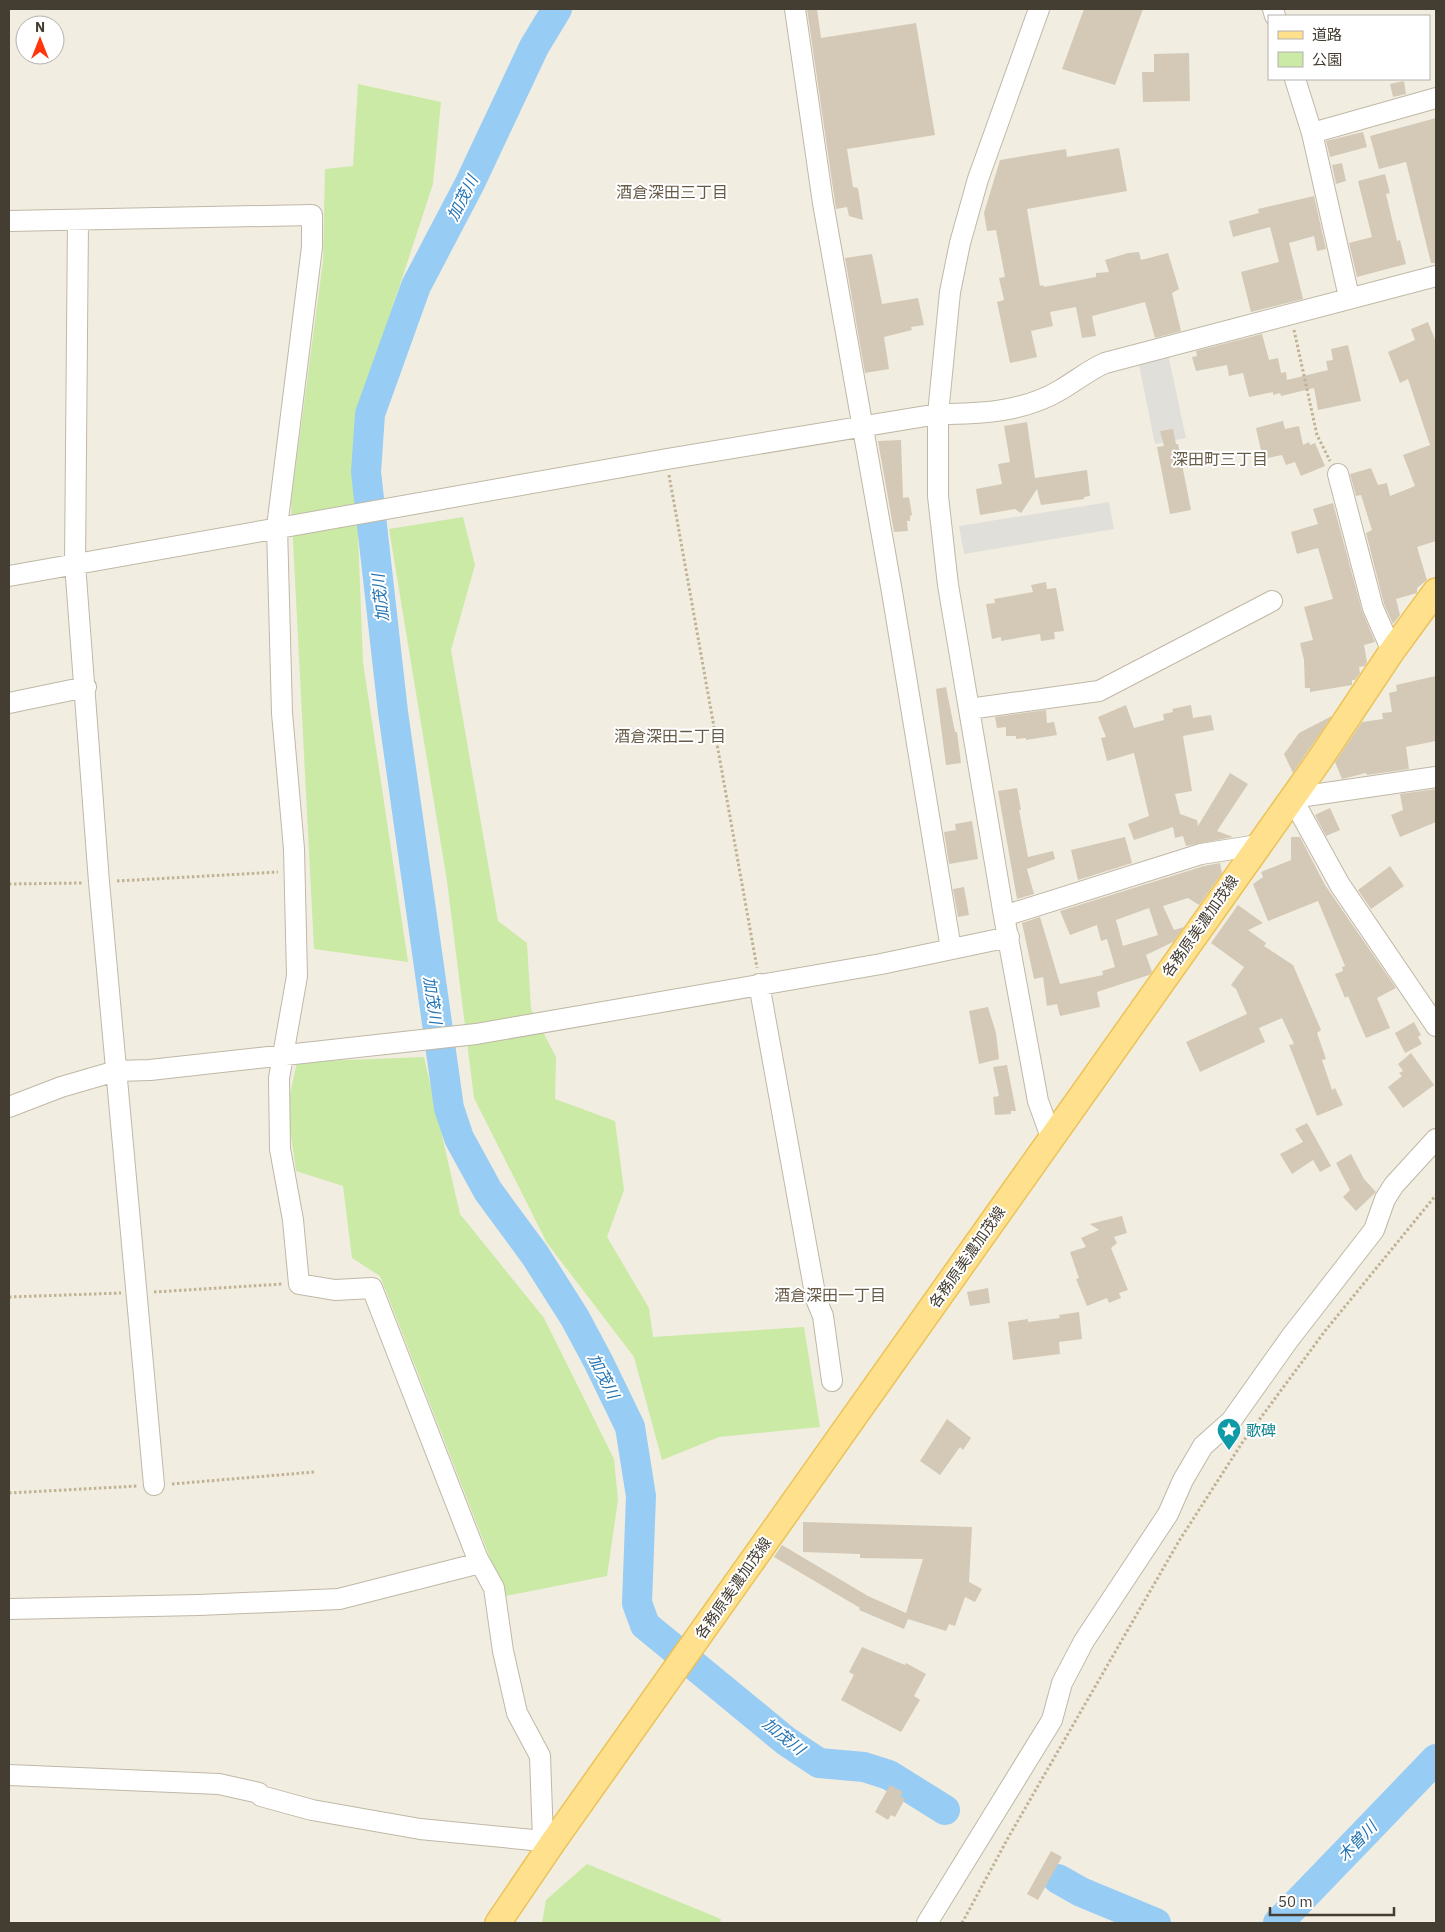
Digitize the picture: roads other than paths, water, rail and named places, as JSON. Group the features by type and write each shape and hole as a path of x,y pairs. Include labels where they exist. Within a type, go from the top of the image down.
{"main road":[{"name":"各務原美濃加茂線","path":"498,1923 548,1841 670,1678 1292,798 1392,651 1436,591"}],"street":[{"path":"795,9 823,203 892,592 951,949"},
{"path":"1039,9 978,179 960,243 950,292 938,414 938,496 948,585 1004,916 1038,1101 1051,1137"},
{"path":"1295,80 1312,134 1349,297"},
{"path":"1312,134 1436,98"},
{"path":"9,221 312,215 312,247 277,527 282,713 294,871 297,976 280,1078 280,1149 293,1220 299,1284 335,1290 372,1288 480,1563 494,1588 503,1651 517,1713 540,1756 548,1841 420,1829 321,1812 219,1784 9,1775"},
{"path":"78,220 74,564 86,687 116,1071 138,1286 154,1485"},
{"path":"9,576 667,459 938,414 973,414 1014,408 1062,389 1085,372 1105,363 1349,297 1436,276"},
{"path":"1338,474 1373,608 1392,651"},
{"path":"969,709 1099,691 1272,601"},
{"path":"9,703 86,687"},
{"path":"1436,777 1292,798 1340,885 1436,1026"},
{"path":"1004,916 1201,854 1258,845"},
{"path":"9,1107 61,1087 116,1071 150,1070 476,1034 881,964 1009,937"},
{"path":"759,984 816,1299 823,1316 832,1381"},
{"path":"927,1923 1052,1720 1062,1683 1084,1640 1168,1514 1183,1480 1203,1446 1231,1421 1290,1338 1374,1230 1385,1199 1394,1185 1436,1139"},
{"path":"9,1609 199,1605 339,1599 480,1563"}],"waterway":[{"name":"加茂川","path":"557,9 534,47 470,183 416,286 370,414 366,472 393,712 449,1108 459,1138 488,1191 535,1255 575,1318 630,1427 641,1496 637,1603 645,1625 786,1741 819,1763 864,1767 889,1775 945,1810"},
{"name":"木曽川","path":"1278,1923 1436,1759"},
{"name":"加茂川","path":"1058,1879 1081,1892 1156,1923"}],"place":[{"name":"歌碑","path":"1229,1451"}],"district":[{"name":"酒倉深田三丁目","path":"672,192"},
{"name":"深田町三丁目","path":"1220,459"},
{"name":"酒倉深田二丁目","path":"670,736"},
{"name":"酒倉深田一丁目","path":"830,1295"}]}
